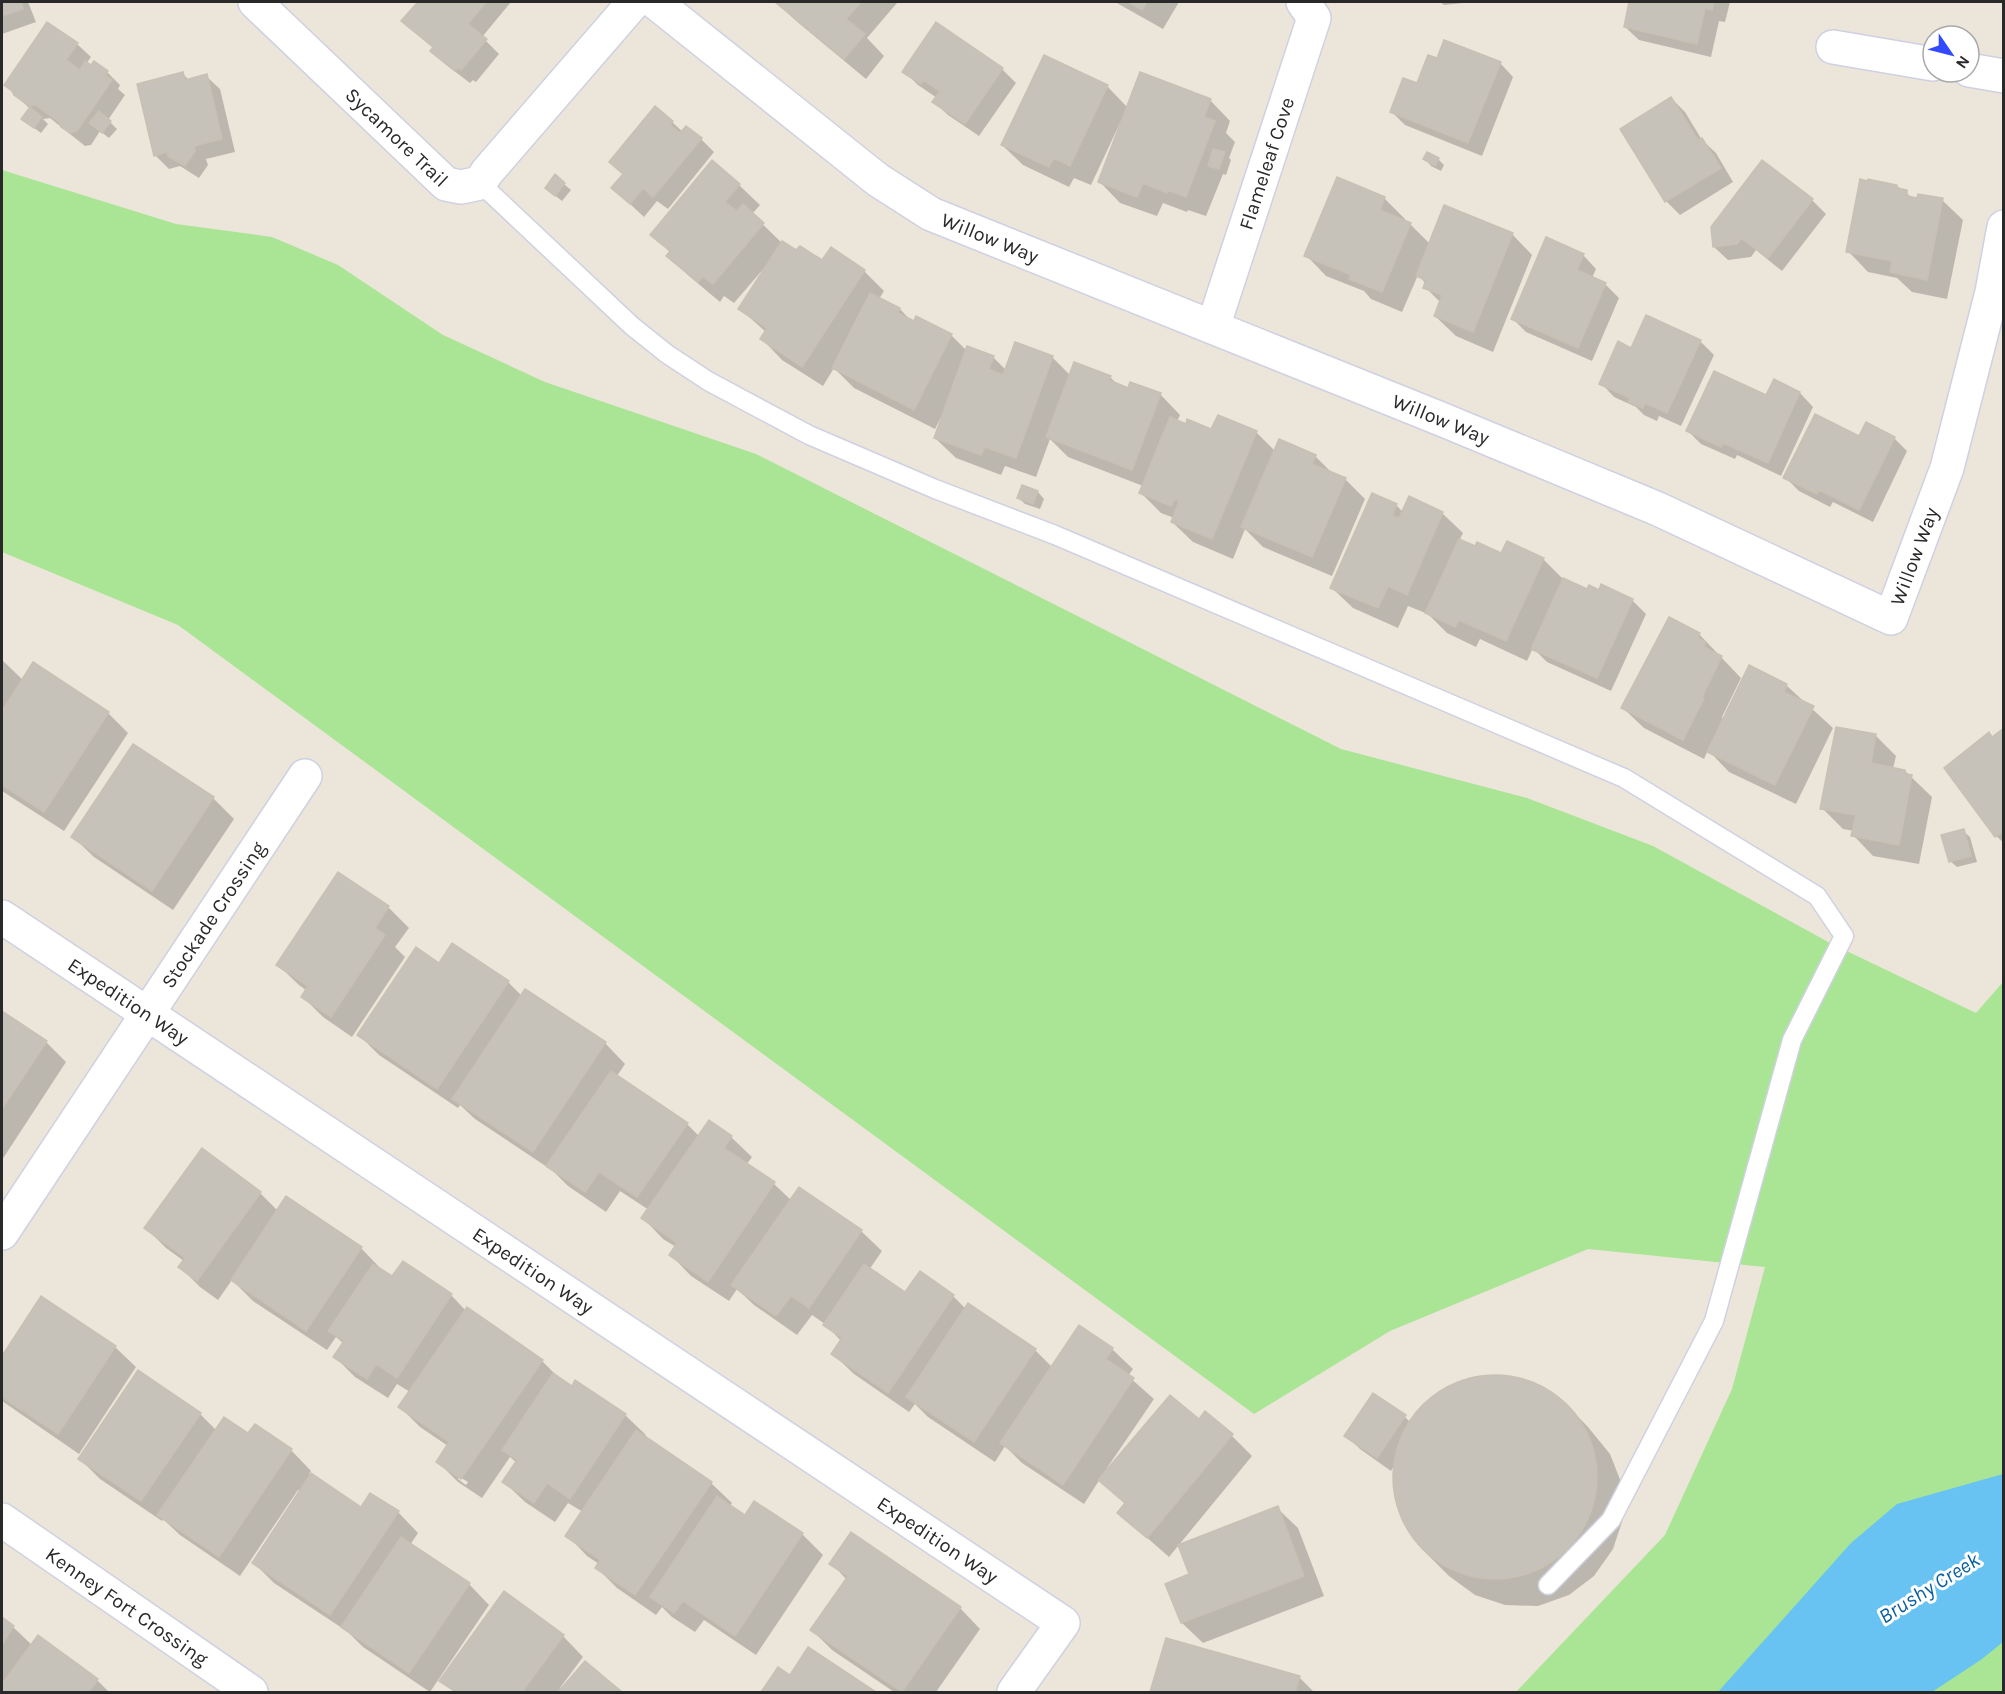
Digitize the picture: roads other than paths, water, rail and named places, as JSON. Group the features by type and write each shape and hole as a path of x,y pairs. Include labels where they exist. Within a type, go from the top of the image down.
{"street":[{"name":"Sycamore Trail","path":"255,2 446,184 461,187 480,183 634,2"},
{"name":"Willow Way","path":"655,2 878,180 931,214 1441,419 1658,509 1891,618 1947,468 1992,292 2004,227"},
{"name":"Flameleaf Cove","path":"1213,327 1314,18 1303,2"},
{"path":"1833,47 1921,62"},
{"path":"1981,72 2004,76"},
{"name":"Stockade Crossing","path":"2,1233 305,776"},
{"name":"Expedition Way","path":"2,917 1063,1623 1014,1692"},
{"name":"Kenney Fort Crossing","path":"2,1520 251,1692"}],"lane":[{"path":"480,183 632,326 667,354 708,381 799,430 935,489 1055,535 1624,778 1817,896 1844,936 1792,1040 1714,1321 1611,1520 1548,1585"}],"water":[{"name":"Brushy Creek","path":"2003,1474 2003,1642 1982,1659 1932,1692 1718,1692 1851,1543 1897,1504"}]}
